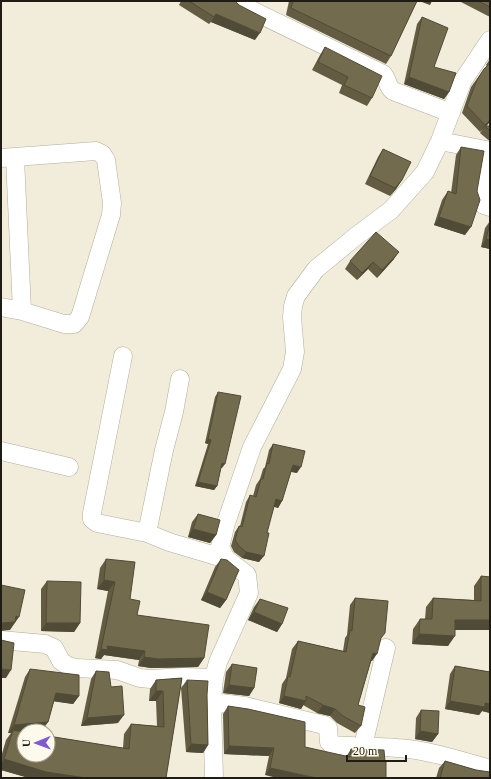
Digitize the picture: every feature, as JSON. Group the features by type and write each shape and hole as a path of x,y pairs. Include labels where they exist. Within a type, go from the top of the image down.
{"street":[{"path":"237,1 248,8 383,74 390,89 393,91 452,113"},
{"path":"226,560 220,547 226,524 252,447 292,369 295,352 292,306 296,296 316,269 391,210 425,172 452,113 462,82 490,40"},
{"path":"440,141 484,149 488,152 489,159 482,201 484,205 490,207"},
{"path":"1,307 22,311 64,324 74,324 80,317 111,215 112,203 106,160 102,154 96,151 8,158 22,311"},
{"path":"122,356 92,519 97,523 147,533 169,542 226,560 248,575 249,593 218,662 214,678 212,702 214,778"},
{"path":"147,533 180,379"},
{"path":"1,451 68,467"},
{"path":"1,640 45,644 54,648 61,661 68,666 77,668 117,670 140,678 151,679 214,678"},
{"path":"363,746 386,648"},
{"path":"212,702 246,706 324,725 328,728 330,744 396,747 416,750 438,754 490,769"}],"building":[{"path":"189,1 235,1 239,5 266,19 260,33 216,14 214,17"},
{"path":"293,1 417,1 391,56 291,8"},
{"path":"478,1 490,1 490,7"},
{"path":"422,17 448,28 434,67 456,73 449,92 409,77"},
{"path":"325,47 382,76 372,98 344,85 348,77 318,62"},
{"path":"490,63 490,120 485,125 467,106 477,80"},
{"path":"485,126 490,126 490,131"},
{"path":"461,147 484,151 477,191 480,200 471,227 439,217 448,191 456,194"},
{"path":"383,149 411,162 402,180 395,188 370,176"},
{"path":"490,223 490,240 486,239"},
{"path":"376,232 399,252 382,270 373,262 362,273 350,261"},
{"path":"218,392 241,396 225,464 222,463 217,486 198,482 211,440 208,439"},
{"path":"273,444 305,451 301,467 293,465 282,501 276,499 267,533 269,533 264,556 246,552 235,540 239,526 242,527 250,495 256,497 267,463 269,464"},
{"path":"198,514 220,520 216,535 193,529"},
{"path":"106,559 135,562 130,599 140,601 137,615 209,625 204,658 158,659 144,657 145,651 107,646 108,650 101,649 115,582 104,580"},
{"path":"221,559 227,560 239,570 226,600 207,592"},
{"path":"481,576 490,577 490,620 455,620 455,636 419,634 420,619 432,619 433,598 481,601"},
{"path":"47,581 81,582 80,623 46,623"},
{"path":"1,585 25,590 19,617 16,616 15,622 1,623"},
{"path":"355,598 388,601 385,633 381,638 377,654 373,653 358,705 365,707 361,726 343,716 335,709 323,705 306,696 306,701 284,696 298,641 346,652 350,630 352,631"},
{"path":"260,599 288,608 282,624 254,612"},
{"path":"1,640 14,643 11,670 1,669"},
{"path":"232,664 257,668 254,688 229,685"},
{"path":"455,666 490,672 490,704 485,703 485,707 450,701"},
{"path":"30,669 79,675 79,696 56,693 48,722 16,723 16,725 14,725"},
{"path":"96,671 109,672 111,687 122,686 124,715 87,718"},
{"path":"182,678 166,778 86,778 46,772 17,763 56,763 56,737 129,749 131,724 164,727 163,691 156,691 156,680"},
{"path":"187,680 208,681 208,745 191,744"},
{"path":"228,706 305,722 305,747 350,757 351,749 384,750 386,778 317,778 270,768 274,748 229,746"},
{"path":"421,710 439,711 438,734 420,731"},
{"path":"13,730 16,731 16,763 4,759"},
{"path":"445,761 476,770 490,772 490,778 440,778"}]}
